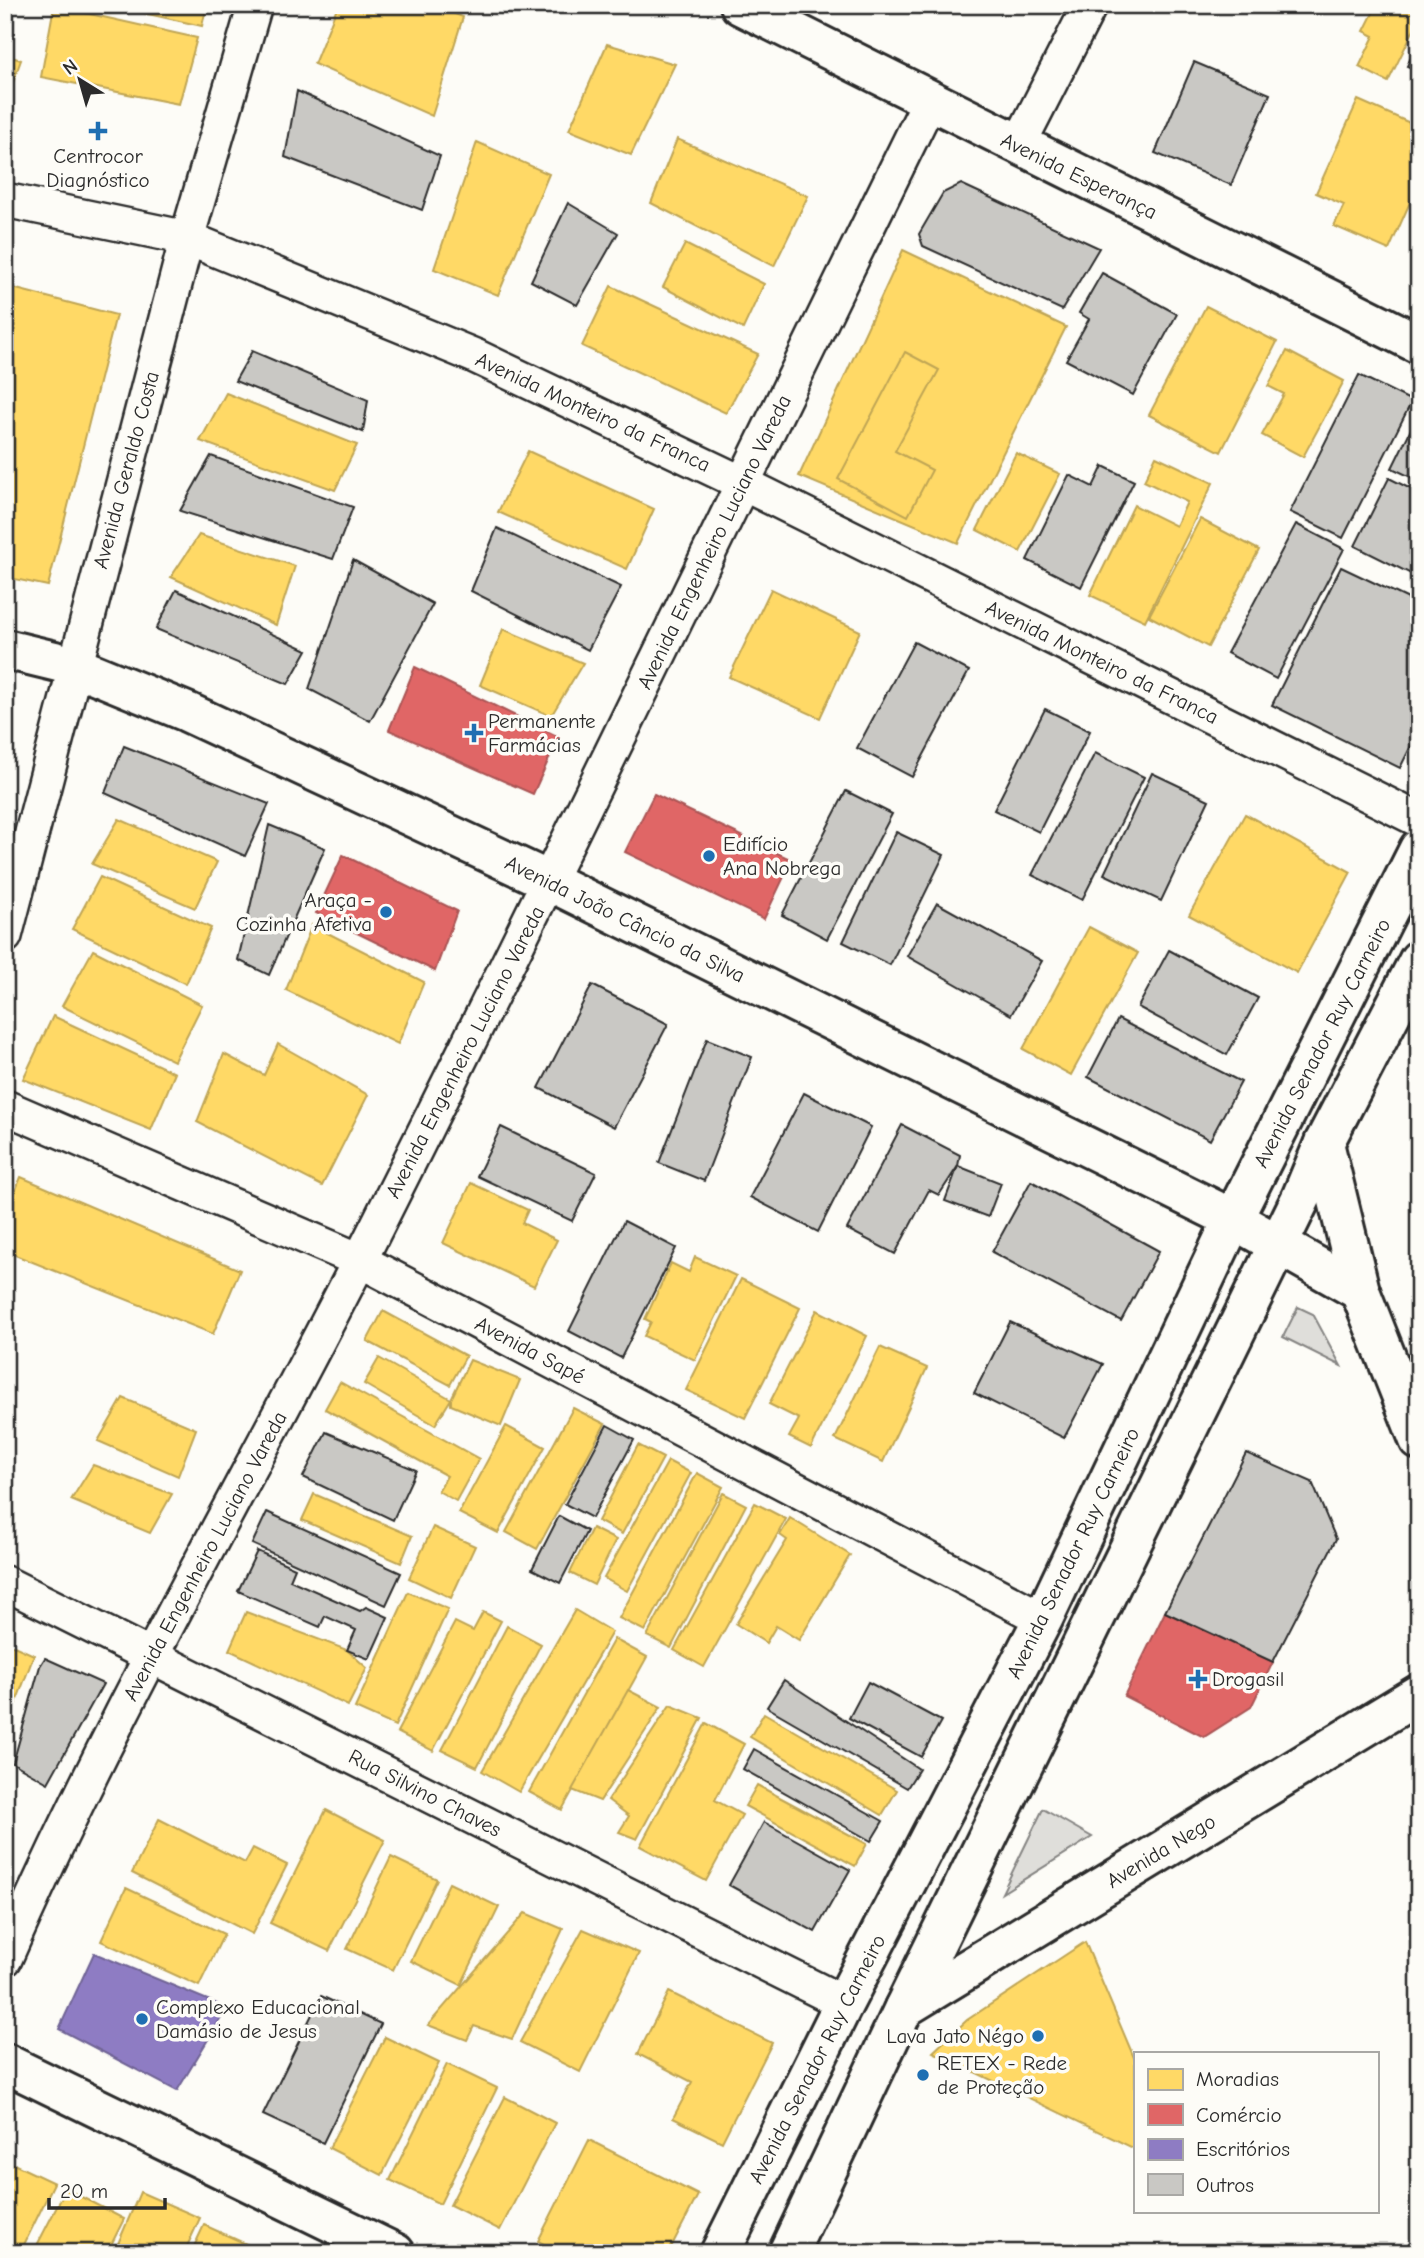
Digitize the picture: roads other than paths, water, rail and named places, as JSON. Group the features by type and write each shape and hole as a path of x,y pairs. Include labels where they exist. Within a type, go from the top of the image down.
{"main road":[{"name":"Avenida Esperança","path":"740,5 786,15 930,100 1018,146 1419,344"},
{"name":"Avenida João Câncio da Silva","path":"5,649 75,666 187,712 551,881 1233,1219 1360,1291"},
{"name":"Avenida Senador Ruy Carneiro","path":"720,2253 844,2003 1043,1619 1233,1219 1419,849"},
{"path":"788,2253 904,2008 1277,1242 1301,1198 1324,1143 1419,960"},
{"path":"1324,1143 1360,1291 1419,1440"},
{"name":"Avenida Nego","path":"904,2008 1419,1693"},
{"path":"5,2063 395,2253"}],"street":[{"name":"Avenida Geraldo Costa","path":"5,936 187,238 256,5"},
{"path":"1018,146 1090,5"},
{"name":"Avenida Engenheiro Luciano Vareda","path":"5,1959 46,1866 152,1655 359,1260 551,881 930,100"},
{"name":"Avenida Monteiro da Franca","path":"5,200 187,238 475,356 742,483 1419,820"},
{"name":"Avenida Sapé","path":"5,1107 359,1260 1043,1619"},
{"name":"Rua Silvino Chaves","path":"5,1583 844,2003"}],"place":[{"name":"Centrocor Diagnóstico","path":"98,131"},
{"name":"Permanente Farmácias","path":"474,733"},
{"name":"Edifício Ana Nobrega","path":"709,856"},
{"name":"Araça - Cozinha Afetiva","path":"386,912"},
{"name":"Drogasil","path":"1198,1679"},
{"name":"Complexo Educacional Damásio de Jesus","path":"142,2019"},
{"name":"Lava Jato Négo","path":"1038,2036"},
{"name":"RETEX - Rede de Proteção","path":"923,2075"}]}
